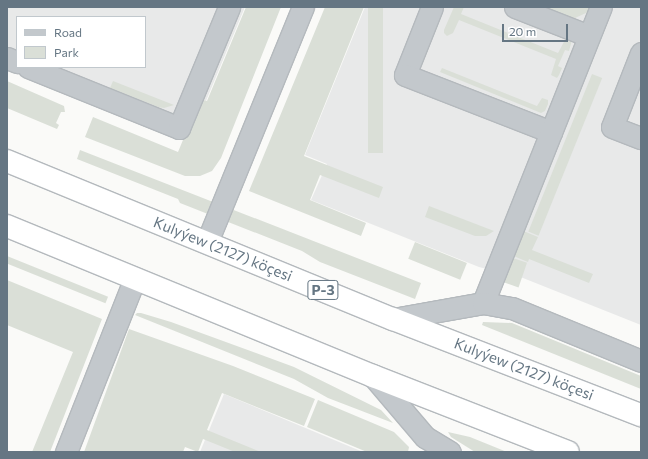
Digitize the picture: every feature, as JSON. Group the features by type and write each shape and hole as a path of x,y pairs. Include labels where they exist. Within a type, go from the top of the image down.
{"highway":[{"name":"Kulyýew (2127) köçesi","path":"7,161 393,319 641,415"},
{"path":"7,226 373,376 568,452"}],"street":[{"path":"30,68 180,128 229,7"},
{"path":"207,242 303,7"},
{"path":"432,7 404,75 551,132"},
{"path":"515,7 589,36"},
{"path":"483,303 601,7"},
{"path":"641,53 612,127 641,138"},
{"path":"66,452 135,278"},
{"path":"393,319 483,303 512,308 641,361"},
{"path":"373,376 422,444 450,452"}],"shaded area":[{"path":"7,7 245,7 206,101 199,98 188,122 53,68 146,68 146,16 16,16 16,53 7,49"},
{"path":"365,7 641,7 641,325 523,278 479,267 311,200 327,164 305,155"},
{"path":"224,394 363,452 200,452"}],"green space":[{"path":"246,7 281,7 221,158 212,171 200,176 185,176 85,137 93,117 178,152 200,99 207,101"},
{"path":"325,7 364,7 304,156 383,187 379,198 320,175 310,200 366,223 361,236 249,191"},
{"path":"368,7 383,7 383,153 368,153"},
{"path":"454,7 464,7 461,14 558,53 566,38 572,40 569,51 565,50 558,66 562,68 557,78 551,75 556,59 459,20 453,33 447,36 444,33 444,30"},
{"path":"543,7 591,7 586,13 575,18 568,17"},
{"path":"442,68 537,106 542,98 548,100 548,104 545,111 541,113 440,72"},
{"path":"592,74 602,78 539,236 528,232"},
{"path":"7,81 64,106 65,112 61,112 56,123 59,125 57,129 7,108"},
{"path":"113,81 174,105 164,108 158,107 110,88"},
{"path":"80,150 421,283 415,299 320,262 302,251 180,203 178,199 77,159"},
{"path":"429,206 494,231 486,236 475,236 425,217"},
{"path":"521,230 538,237 532,250 593,274 589,283 529,259 528,262 511,255"},
{"path":"415,242 467,263 460,280 408,259"},
{"path":"7,256 108,297 105,303 7,264"},
{"path":"510,257 527,263 519,287 502,282"},
{"path":"7,280 102,319 50,452 32,452 73,352 7,325"},
{"path":"137,313 171,322 294,367 381,410 393,423 328,398 294,379 135,315"},
{"path":"483,322 512,323 641,376 641,389 482,325"},
{"path":"129,329 233,366 315,399 304,426 222,393 207,430 261,452 235,452 203,439 198,452 185,447 183,452 84,452"},
{"path":"318,400 394,432 409,447 408,452 367,452 307,427"},
{"path":"448,432 470,437 507,452 475,452 451,437"}]}
